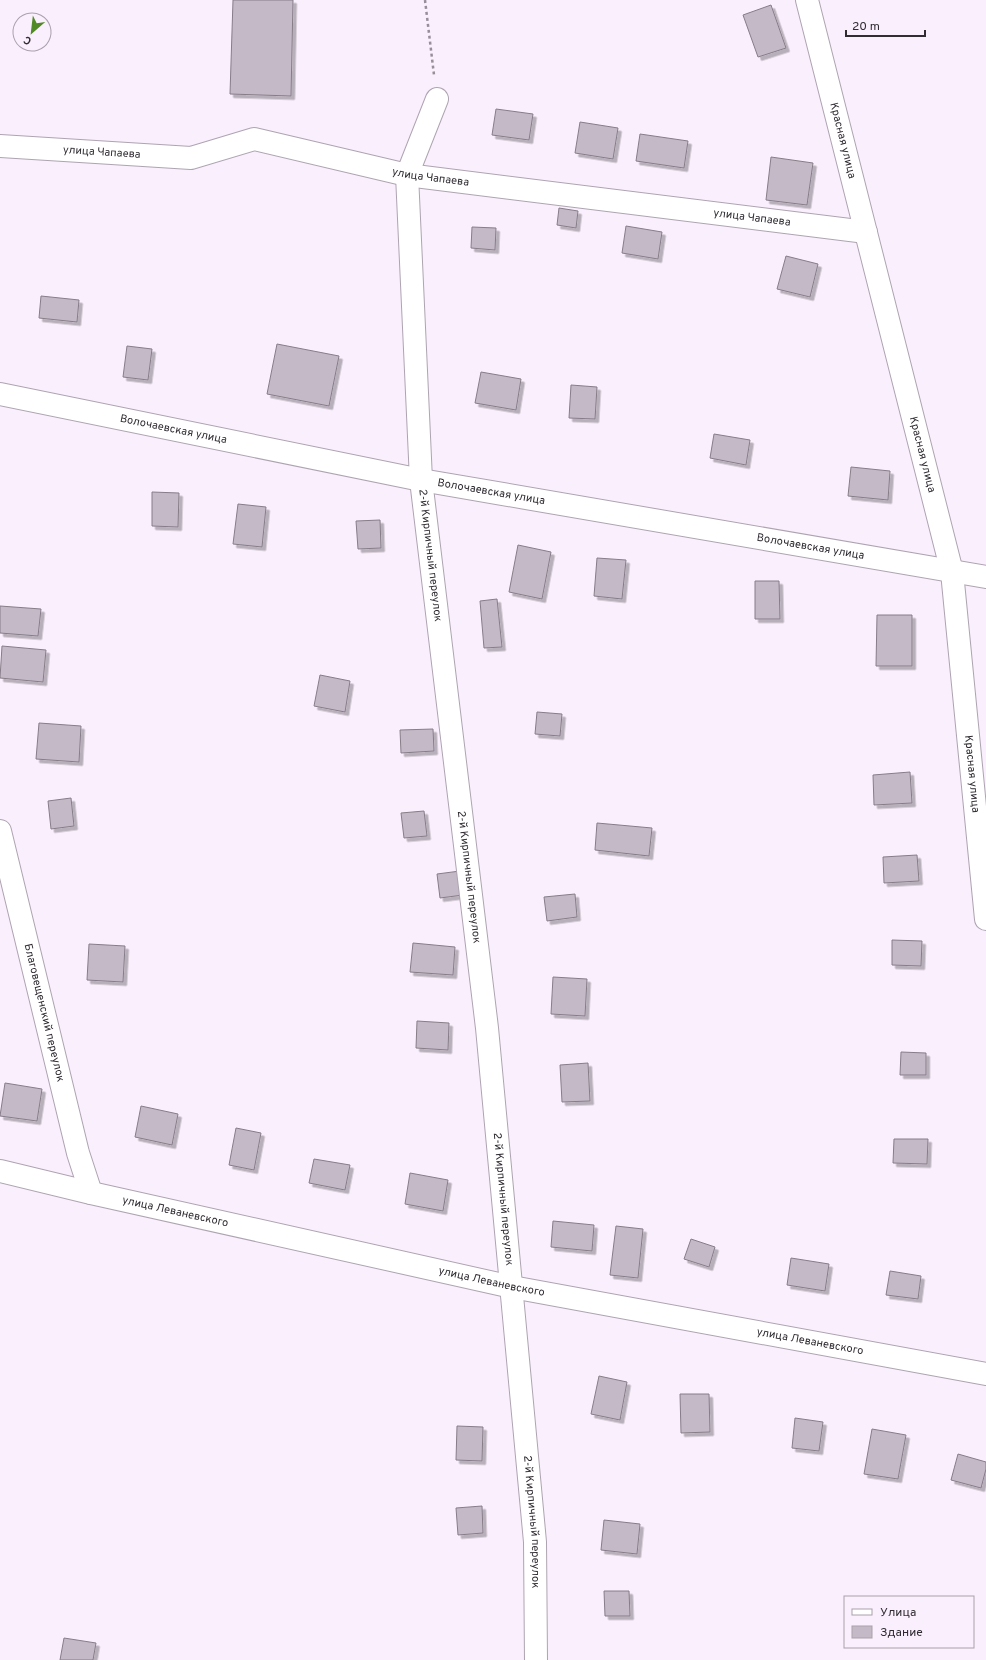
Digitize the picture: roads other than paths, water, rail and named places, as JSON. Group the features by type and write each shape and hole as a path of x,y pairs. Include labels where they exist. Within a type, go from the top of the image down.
{"street":[{"name":"Красная улица","path":"807,0 952,572 986,919"},
{"name":"2-й Кирпичный переулок","path":"437,99 407,175 421,480 487,1028 535,1542 536,1660"},
{"name":"улица Чапаева","path":"0,146 191,158 254,139 407,175 866,232"},
{"name":"Волочаевская улица","path":"0,394 421,480 986,577"},
{"name":"Благовещенский переулок","path":"0,831 78,1153 91,1193"},
{"name":"улица Леваневского","path":"0,1172 512,1287 986,1374"}]}
